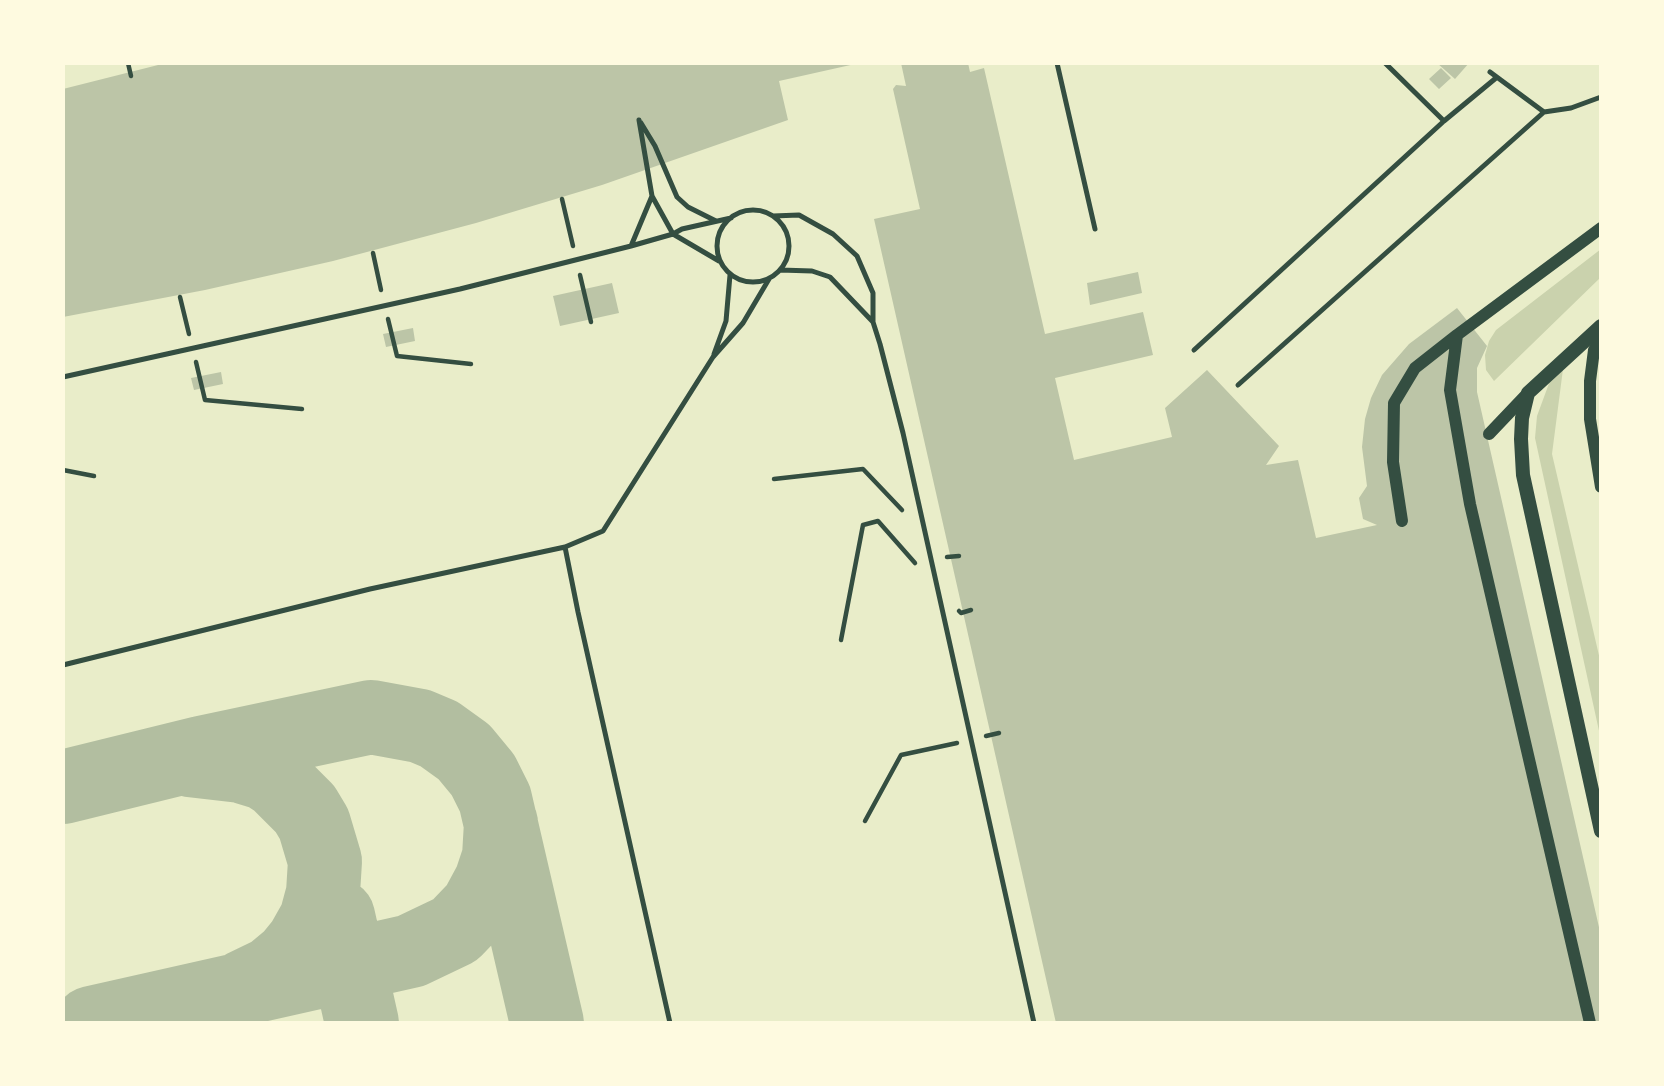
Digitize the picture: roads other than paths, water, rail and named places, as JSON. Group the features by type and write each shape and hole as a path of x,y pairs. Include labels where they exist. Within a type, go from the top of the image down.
{"main road":[{"path":"1601,326 1528,393 1522,418 1523,475 1601,831"}],"street":[{"path":"1402,522 1393,462 1394,403 1415,368 1601,228"},
{"path":"1457,334 1450,390 1458,440 1590,1023"},
{"path":"1601,339 1594,351 1590,382 1593,442 1601,486"},
{"path":"1489,434 1528,393"}],"lane":[{"path":"1058,63 1095,229"},
{"path":"1385,63 1444,121"},
{"path":"1490,72 1544,112"},
{"path":"1194,350 1444,121 1496,78"},
{"path":"1238,385 1544,112 1571,108 1601,97"},
{"path":"716,221 688,207 677,197 655,146 639,120 652,195 673,234 719,261 730,275 750,282 769,279"},
{"path":"631,246 652,195"},
{"path":"63,665 370,589 565,547 603,531 713,357 743,323 769,279 780,270 787,258 789,244 786,231 766,212 751,210 737,213 722,226 717,237 719,261"},
{"path":"772,216 799,215 833,234 857,256 873,293 873,322 900,421 1034,1023"},
{"path":"63,377 384,306 631,246 682,229 731,218"},
{"path":"780,270 812,271 830,277 873,322"},
{"path":"713,357 726,321 730,275"},
{"path":"565,547 670,1023"}]}
